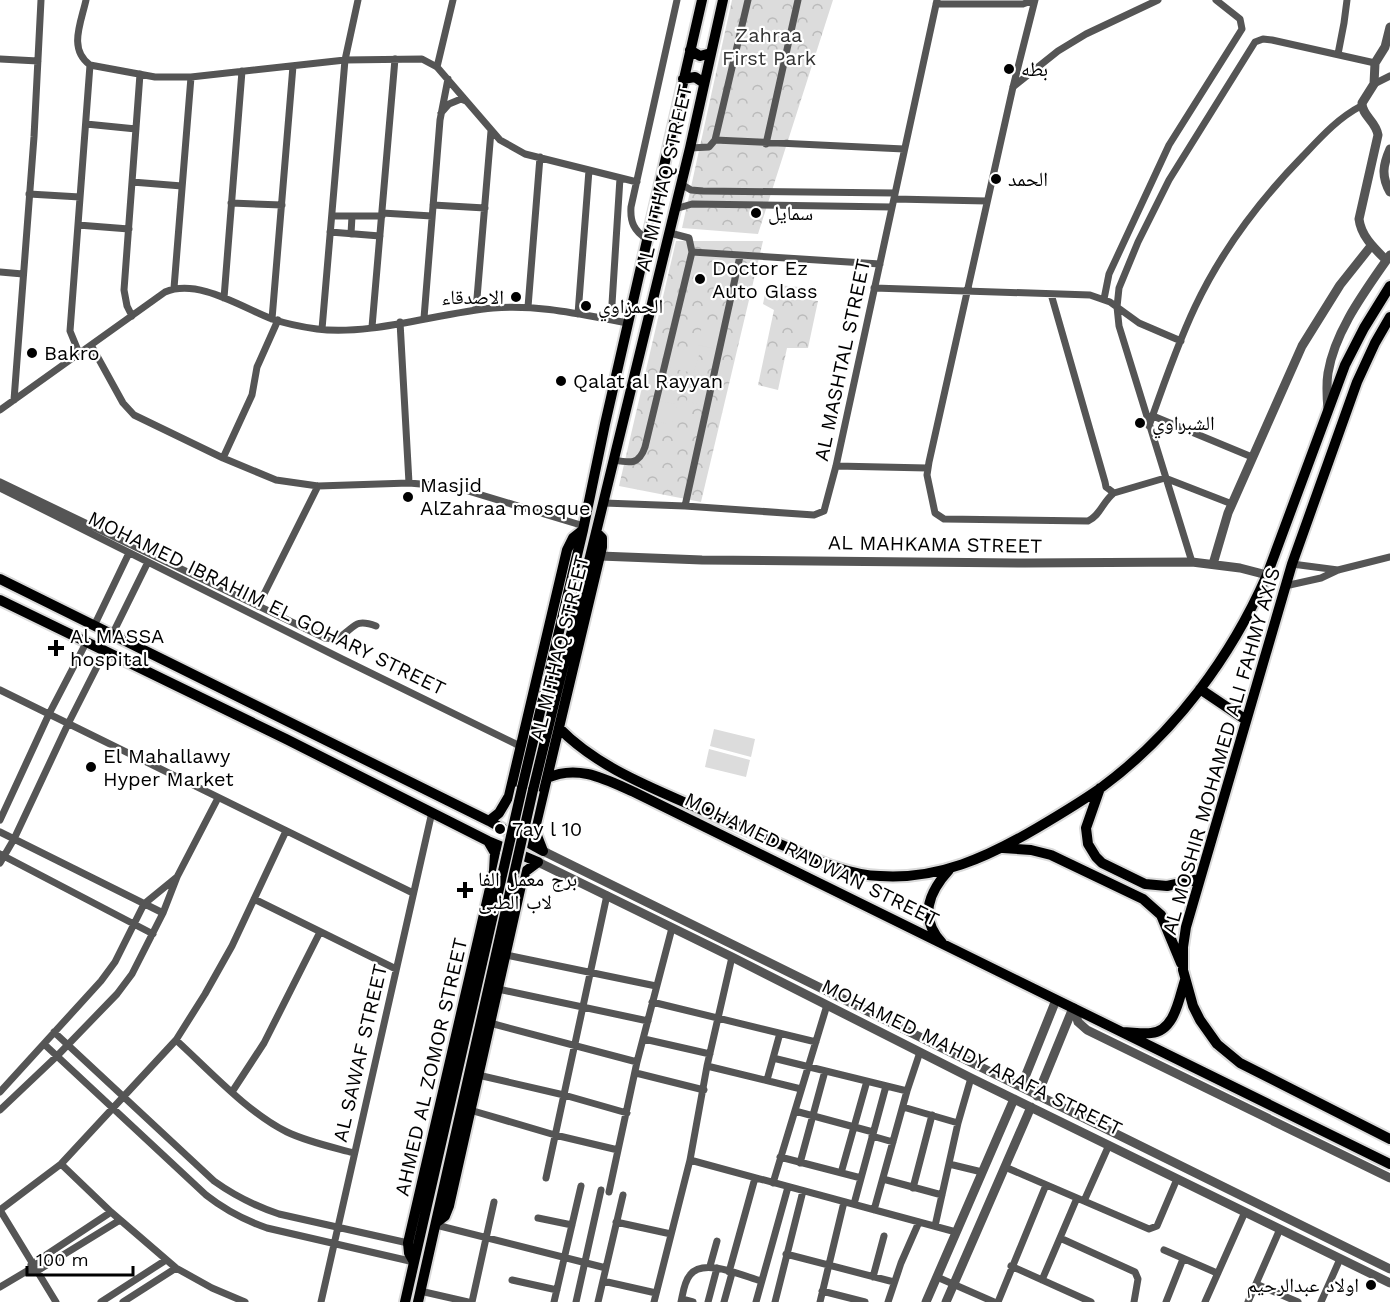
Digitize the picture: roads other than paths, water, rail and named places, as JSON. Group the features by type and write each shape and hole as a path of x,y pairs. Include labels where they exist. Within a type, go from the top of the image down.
{"main road":[{"name":"AL MITHAQ STREET","path":"507,802 567,550 573,538 583,528 702,0"},
{"name":"AL MITHAQ STREET","path":"543,850 536,829 539,808 603,543 602,538 596,532 670,233 723,0"},
{"path":"690,50 700,56 711,53"},
{"path":"683,79 694,77 704,83"},
{"name":"AL MOSHIR MOHAMED ALI FAHMY AXIS","path":"1002,848 1100,788 1143,752 1200,689 1231,646 1267,575 1354,346 1390,286"},
{"name":"AL MOSHIR MOHAMED ALI FAHMY AXIS","path":"1390,317 1357,382 1292,564 1199,879 1183,947 1184,975 1200,1020 1228,1054 1240,1063 1390,1139"},
{"path":"405,1302 583,528"},
{"path":"419,1297 530,802 596,532"},
{"path":"0,579 405,779 543,850"},
{"path":"5,603 16,597 16,587"},
{"path":"27,614 27,605 34,597"},
{"path":"5,603 87,641 488,841 538,862"},
{"path":"1200,689 1246,720"},
{"name":"MOHAMED RADWAN STREET","path":"559,728 586,753 620,772 739,827 855,874 881,877 908,876 949,869 1002,848"},
{"path":"579,772 579,761 586,753"},
{"name":"MOHAMED RADWAN STREET","path":"547,778 563,772 579,772 602,778 1056,1000"},
{"path":"398,795 403,795 407,791 408,783 405,779"},
{"path":"1100,788 1086,828 1088,844 1102,863 1145,884 1167,886 1199,879"},
{"path":"418,805 415,800 416,794 425,789"},
{"path":"489,821 507,802 522,811 539,808"},
{"name":"AHMED AL ZOMOR STREET","path":"408,1243 494,871 495,853 488,841"},
{"path":"1002,848 1031,850 1051,855 1150,903 1166,922 1184,975 1173,1016 1164,1029 1149,1034 1119,1032"},
{"path":"437,1224 447,1211 522,881 526,871 538,862"},
{"path":"494,871 509,869 522,881"},
{"path":"945,945 932,927 928,906 936,885 949,869"},
{"path":"1056,1000 1390,1164"},
{"path":"408,1243 409,1254 414,1262"}],"street":[{"path":"14,400 41,0"},
{"path":"86,0 77,41 82,60 90,65 140,74 190,77 345,60 422,59 437,68 491,131 510,147 525,154 637,182"},
{"path":"322,329 345,60 358,0"},
{"path":"437,68 453,0"},
{"path":"647,239 639,234 630,217 677,0"},
{"path":"690,148 709,147 715,140 748,0"},
{"path":"766,144 798,0"},
{"path":"936,2 1023,4 1034,0"},
{"path":"1034,0 927,468 933,509 937,516 944,519 1088,521 1093,519 1114,493 1165,478 1232,504"},
{"path":"1013,87 1058,51 1086,34 1158,0"},
{"path":"1104,299 1109,274 1168,145 1242,29 1240,19 1216,0"},
{"path":"1338,54 1347,0"},
{"name":"AL MASHTAL STREET","path":"604,503 819,514 826,506 936,2"},
{"path":"1374,84 1375,63 1385,47 1390,27"},
{"path":"1192,562 1119,326 1117,307 1119,288 1125,270 1160,198 1255,42 1263,39 1272,40 1375,63"},
{"path":"0,59 38,61"},
{"path":"372,327 395,59"},
{"path":"79,353 70,331 90,65"},
{"path":"223,458 252,395 257,367 275,320 293,66"},
{"path":"224,298 242,71"},
{"path":"132,316 127,306 124,290 140,74"},
{"path":"1149,426 1196,305 1246,224 1276,184 1332,126 1361,106 1374,84 1390,76"},
{"path":"174,288 190,77"},
{"path":"424,318 440,115 448,79"},
{"path":"440,115 448,104 460,99 466,101"},
{"path":"1328,411 1327,385 1333,354 1356,307 1388,257 1371,246 1362,231 1359,219 1378,135 1377,127 1361,106"},
{"path":"86,124 136,129"},
{"path":"476,310 491,131"},
{"path":"715,140 904,149"},
{"path":"1374,151 1389,152 1383,167 1383,176 1390,192"},
{"path":"528,307 540,157"},
{"path":"578,314 589,170"},
{"path":"612,304 620,178"},
{"path":"132,182 182,186"},
{"path":"681,184 691,190 703,191 894,200"},
{"path":"29,194 80,197"},
{"path":"675,208 692,204 894,200 987,201"},
{"path":"231,203 282,205"},
{"path":"433,205 485,208"},
{"path":"332,216 382,214 432,216"},
{"path":"351,234 352,216"},
{"path":"78,225 129,229"},
{"path":"330,232 380,236"},
{"path":"614,460 632,463 642,454 692,252 689,238 670,233"},
{"path":"1213,564 1232,504 1288,375 1317,318 1371,246"},
{"path":"692,252 880,264"},
{"path":"685,506 740,256"},
{"path":"0,272 23,274"},
{"path":"0,410 165,292 174,288 186,287 224,298 275,320 322,329 372,327 476,310 528,307 628,323"},
{"path":"874,288 1090,295 1104,299 1139,323 1181,342"},
{"path":"1051,294 1106,487 1114,493"},
{"path":"400,322 409,483"},
{"path":"91,345 123,403 134,415 223,458 276,480 318,486 409,483 455,487 583,528"},
{"path":"1153,416 1252,457"},
{"path":"836,466 927,468"},
{"path":"0,482 330,640 341,636 358,622 376,626"},
{"path":"258,606 318,486"},
{"name":"MOHAMED IBRAHIM EL GOHARY STREET","path":"0,488 520,746"},
{"path":"94,626 129,553"},
{"name":"AL MAHKAMA STREET","path":"600,556 702,560 1031,564 1192,562 1267,575"},
{"path":"1285,586 1321,578 1338,570 1390,558"},
{"path":"112,635 147,562"},
{"path":"1292,564 1338,570"},
{"path":"0,820 87,641"},
{"path":"105,651 14,839 2,858 153,934"},
{"path":"0,690 413,893"},
{"path":"0,1110 57,1056 117,994 132,974 163,913 177,877 218,798"},
{"name":"AL SAWAF STREET","path":"321,1302 432,812"},
{"path":"56,1302 0,1210 61,1164 176,1040 206,994 286,831"},
{"path":"0,832 163,913"},
{"name":"MOHAMED MAHDY ARAFA STREET","path":"543,850 1390,1269"},
{"name":"MOHAMED MAHDY ARAFA STREET","path":"538,862 971,1078 1390,1283"},
{"path":"0,1092 101,981 115,962 144,904 177,877"},
{"path":"546,1178 607,895"},
{"path":"254,899 396,969"},
{"path":"609,1192 637,1062 672,928"},
{"path":"232,1092 264,1043 320,932"},
{"path":"506,955 656,986"},
{"path":"654,1302 690,1160 707,1066 732,957"},
{"path":"498,989 648,1021"},
{"path":"1021,1087 1056,1000"},
{"path":"652,1002 816,1042"},
{"path":"772,1183 827,1005"},
{"path":"1037,1096 1073,1008"},
{"path":"1073,1008 1078,1023 1087,1030 1390,1178"},
{"path":"490,1023 637,1062"},
{"path":"54,1032 214,1181 229,1192 271,1211 408,1243"},
{"path":"767,1080 780,1033"},
{"path":"644,1039 710,1054"},
{"path":"176,1040 232,1092 267,1120 289,1133 354,1153"},
{"path":"44,1044 206,1195 224,1209 267,1228 414,1262"},
{"path":"874,1210 920,1052"},
{"path":"773,1058 907,1091"},
{"path":"955,1070 963,1066 965,1059"},
{"path":"707,1066 801,1089"},
{"path":"935,1226 958,1123 971,1078 974,1071 981,1068"},
{"path":"800,1162 825,1071"},
{"path":"636,1073 704,1090"},
{"path":"478,1074 627,1113"},
{"path":"842,1173 867,1081"},
{"path":"854,1204 886,1086"},
{"path":"926,1302 1014,1099"},
{"path":"903,1107 958,1123"},
{"path":"946,1302 1031,1107"},
{"path":"470,1110 555,1135 618,1150"},
{"path":"795,1111 855,1127 893,1142"},
{"path":"913,1188 932,1115"},
{"path":"1042,1280 1060,1238 1109,1145"},
{"path":"780,1157 861,1178"},
{"path":"690,1160 956,1232"},
{"path":"61,1164 111,1212 176,1268 234,1300 245,1302"},
{"path":"949,1164 982,1172"},
{"path":"1005,1167 1149,1229 1156,1226 1177,1179"},
{"path":"724,1302 755,1178"},
{"path":"883,1179 942,1195"},
{"path":"937,1277 996,1302 1046,1185"},
{"path":"554,1302 581,1186"},
{"path":"756,1302 788,1187"},
{"path":"576,1302 601,1190"},
{"path":"775,1302 803,1191"},
{"path":"598,1302 623,1195"},
{"path":"419,1297 470,1302 494,1202"},
{"path":"820,1302 844,1202"},
{"path":"0,1287 27,1271 32,1262 111,1212"},
{"path":"1205,1302 1245,1212"},
{"path":"538,1218 572,1225"},
{"path":"27,1271 37,1271 120,1220"},
{"path":"616,1222 671,1234"},
{"path":"888,1302 919,1222"},
{"path":"437,1224 606,1268"},
{"path":"1248,1302 1280,1229"},
{"path":"873,1277 884,1236"},
{"path":"1060,1238 1136,1272 1138,1279 1134,1302"},
{"path":"708,1302 717,1241"},
{"path":"1164,1251 1217,1273"},
{"path":"786,1254 894,1282"},
{"path":"1321,1302 1340,1258"},
{"path":"1166,1302 1183,1259"},
{"path":"101,1302 166,1260"},
{"path":"1011,1266 1086,1301"},
{"path":"693,1302 681,1300 687,1280 692,1272 700,1267 714,1267 761,1281"},
{"path":"123,1302 176,1268"},
{"path":"512,1280 557,1290"},
{"path":"603,1281 656,1293"},
{"path":"1256,1284 1297,1302"},
{"path":"822,1291 865,1302"}],"place":[{"name":"بطه","path":"1009,69"},
{"name":"الحمد","path":"996,179"},
{"name":"سمايل","path":"756,213"},
{"name":"Doctor Ez Auto Glass","path":"700,279"},
{"name":"الاصدقاء","path":"516,297"},
{"name":"الحمزاوي","path":"586,306"},
{"name":"Bakro","path":"32,353"},
{"name":"Qalat al Rayyan","path":"561,381"},
{"name":"الشبراوي","path":"1140,423"},
{"name":"Masjid AlZahraa mosque","path":"408,497"},
{"name":"Al MASSA hospital","path":"56,648"},
{"name":"El Mahallawy Hyper Market","path":"91,767"},
{"name":"7ay l 10","path":"500,829"},
{"name":"برج معمل الفا لاب الطبى","path":"465,890"},
{"name":"اولاد عبدالرحيم","path":"1371,1285"}],"park label":[{"name":"Zahraa First Park","path":"769,46"}]}
